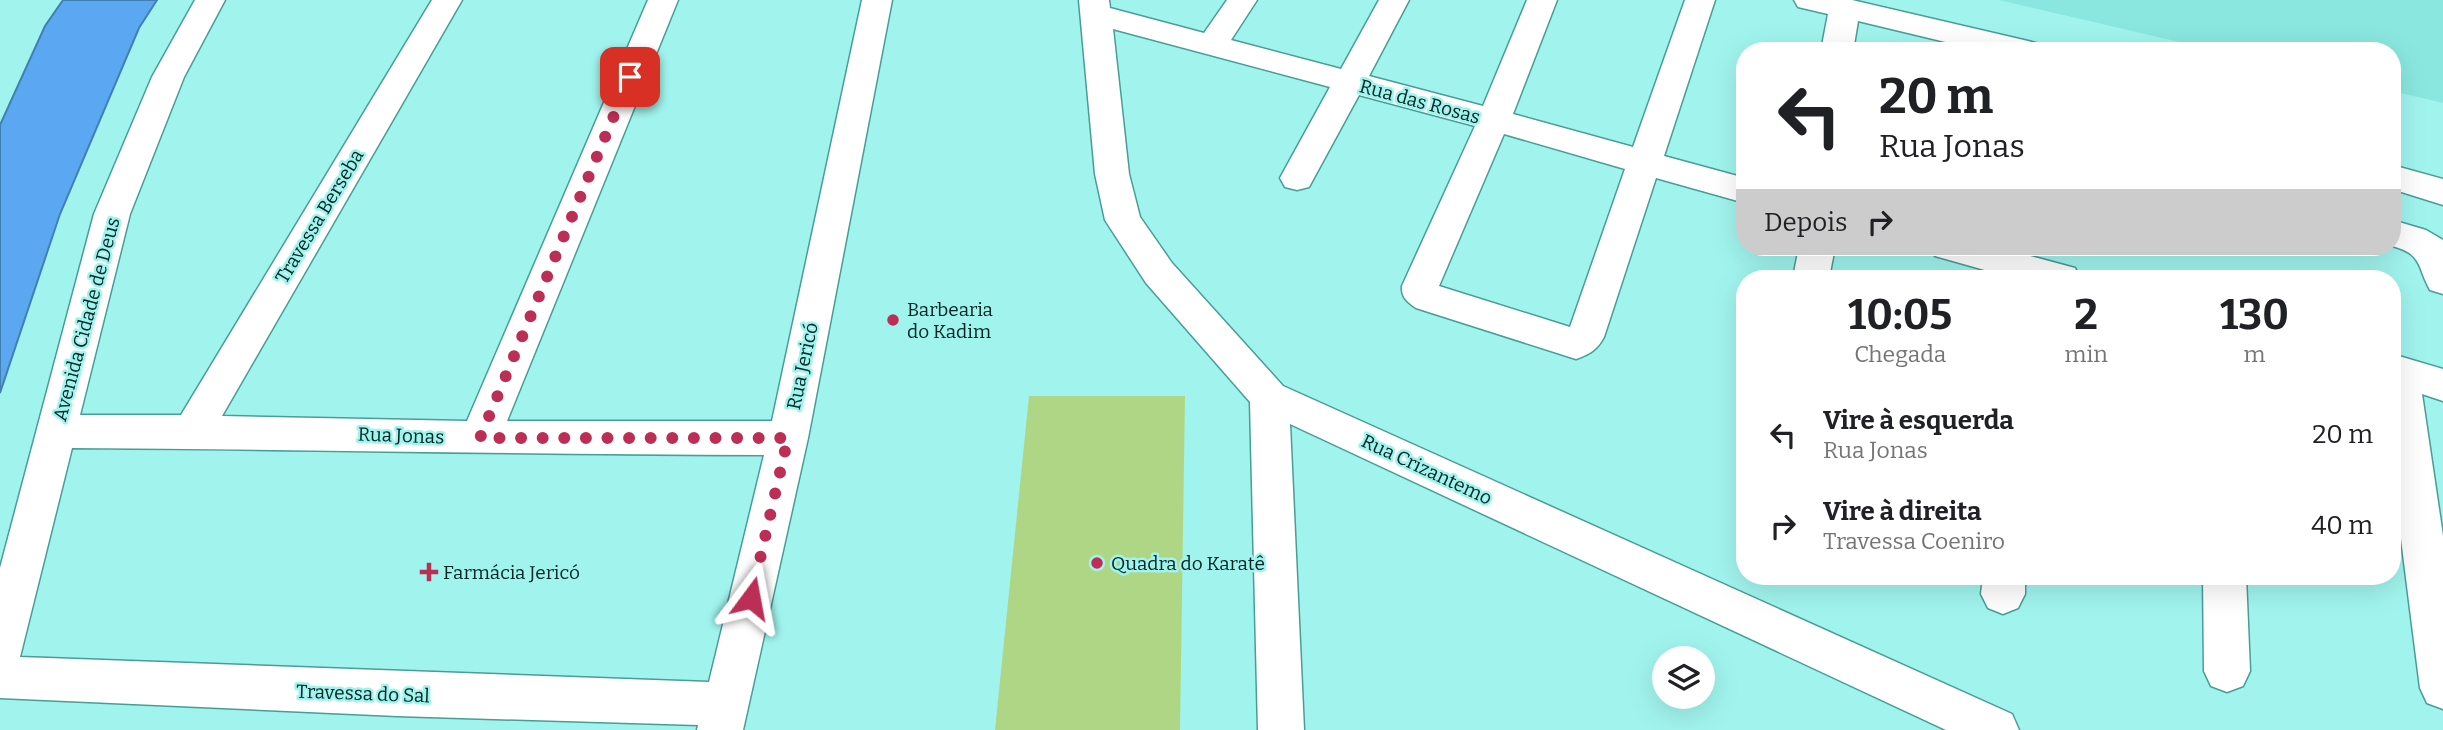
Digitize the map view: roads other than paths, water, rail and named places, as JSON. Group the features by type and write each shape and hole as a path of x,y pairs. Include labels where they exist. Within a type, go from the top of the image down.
{"street":[{"name":"Avenida Cidade de Deus","path":"0,652 112,214 168,77 210,0"},
{"name":"Travessa Berseba","path":"192,432 447,0"},
{"path":"480,438 663,0"},
{"name":"Rua Jericó","path":"723,717 788,438 877,0"},
{"path":"1212,45 1242,0"},
{"path":"1297,178 1394,0"},
{"path":"1542,0 1494,120 1420,286 1420,292 1429,298 1576,344 1585,337 1700,0"},
{"path":"1809,0 1990,42"},
{"name":"Rua das Rosas","path":"1094,7 1212,45 1494,120 1736,189"},
{"name":"Rua Crizantemo","path":"1094,7 1112,174 1123,220 1159,272 1269,397 1996,730"},
{"path":"1839,42 1845,8"},
{"path":"2401,180 2443,192"},
{"path":"2401,236 2431,248 2439,260 2443,280"},
{"path":"1988,256 2040,270"},
{"path":"2401,371 2443,386"},
{"path":"1269,397 1281,730"},
{"path":"2401,409 2443,688"},
{"name":"Rua Jonas","path":"56,431 350,433 480,438 788,438"},
{"path":"2224,585 2227,671"},
{"name":"Travessa do Sal","path":"0,677 397,694 723,717"}],"water":[{"path":"63,0 157,0 139,28 60,214 0,393 0,125 45,26"}],"place":[{"name":"Barbearia do Kadim","path":"893,320"},
{"name":"Quadra do Karatê","path":"1097,563"},
{"name":"Farmácia Jericó","path":"429,572"}]}
